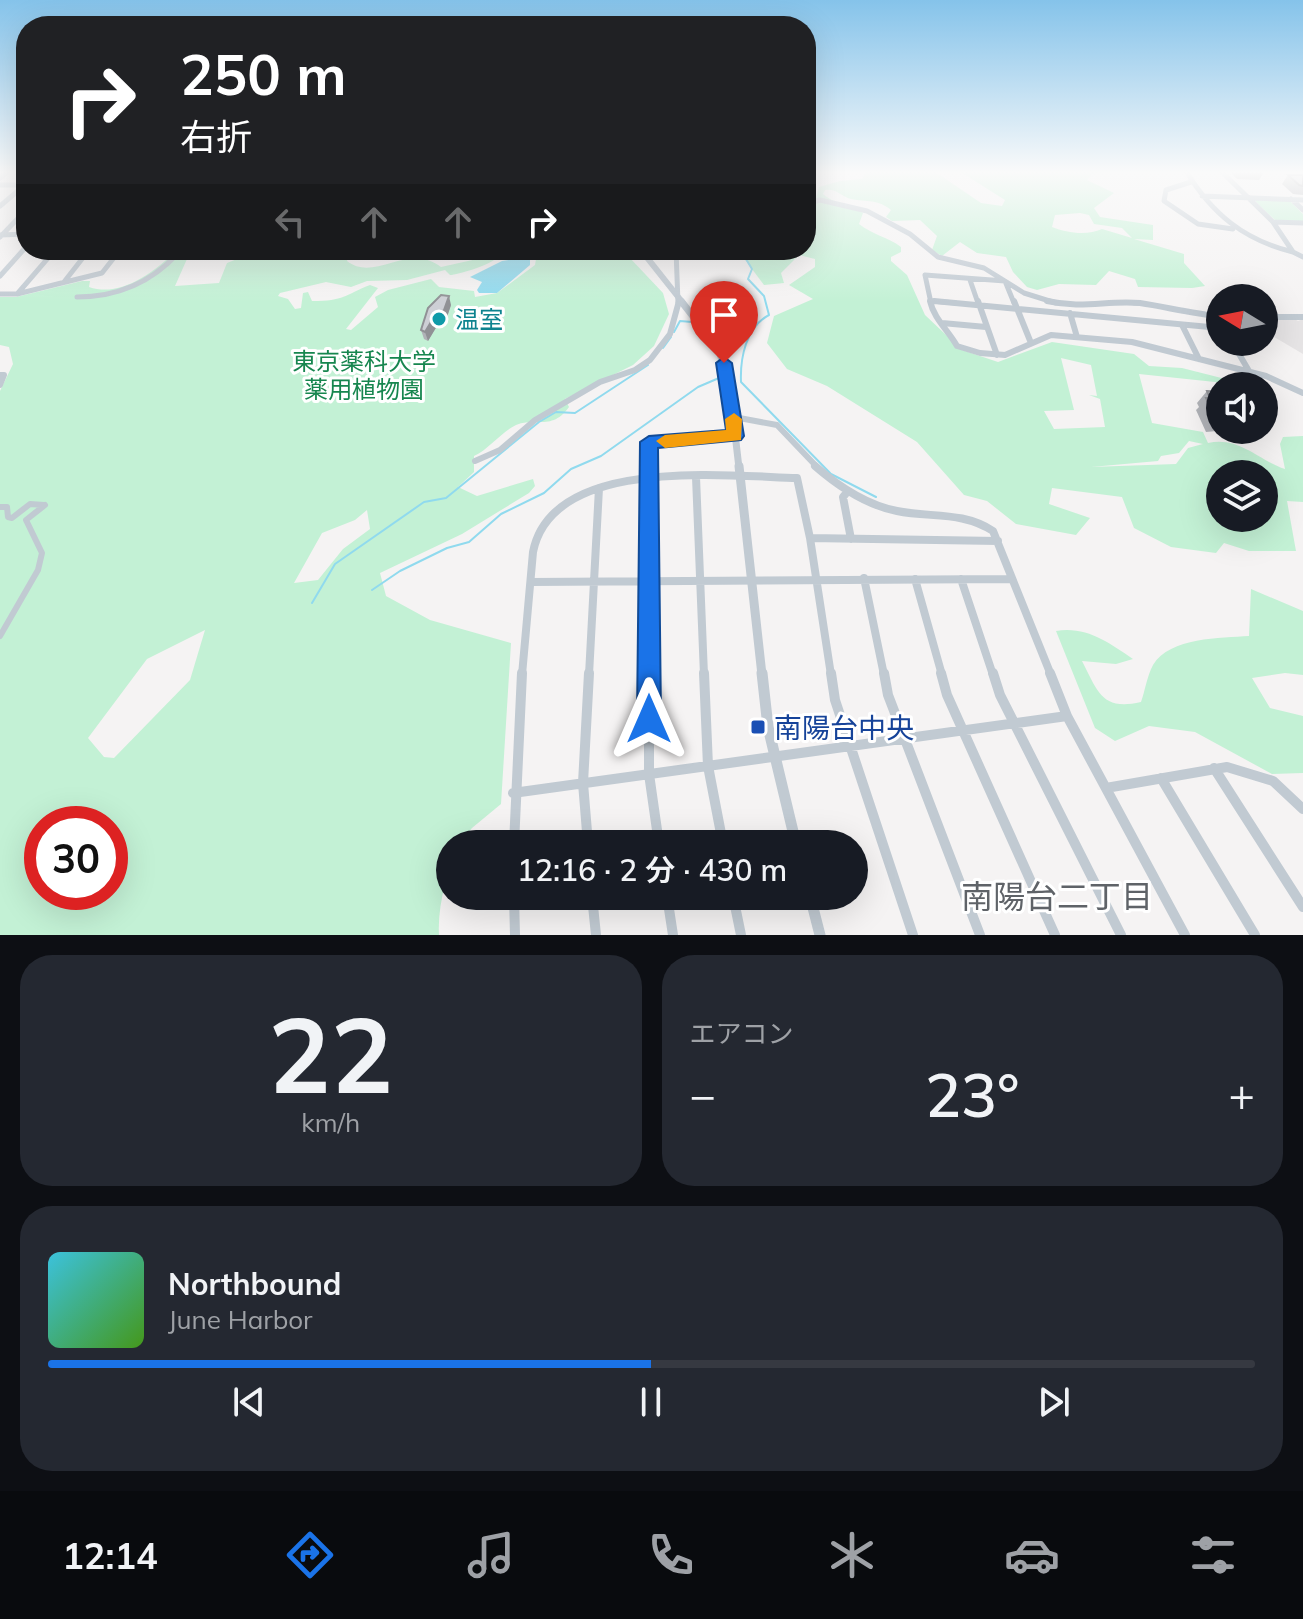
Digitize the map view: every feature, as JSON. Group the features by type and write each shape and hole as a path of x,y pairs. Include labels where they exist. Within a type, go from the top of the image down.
{"street":[{"path":"874,215 910,234 938,257 984,268 1036,298 1065,306 1138,303 1206,315"},
{"path":"1184,215 1198,224 1235,229"},
{"path":"1221,215 1235,229 1259,244 1303,257"},
{"path":"1266,215 1293,252"},
{"path":"0,236 16,220"},
{"path":"1273,222 1303,223"},
{"path":"0,276 16,258"},
{"path":"17,294 46,260"},
{"path":"62,284 81,260"},
{"path":"0,294 17,294 102,273 112,260"},
{"path":"77,297 97,298 142,284 170,260"},
{"path":"649,260 718,348 724,363 734,417 768,727 792,830"},
{"path":"475,461 502,448 522,428 539,417 560,408 602,381 634,370 647,361 669,336 680,298 677,260"},
{"path":"1005,281 925,275 933,314 949,331 957,346 1005,355 1051,335 1132,342 1249,371 1281,381 1303,393"},
{"path":"970,280 997,355"},
{"path":"1005,281 1031,343"},
{"path":"931,301 1206,327"},
{"path":"1070,313 1077,337"},
{"path":"1278,316 1295,314 1303,317"},
{"path":"939,323 986,327"},
{"path":"1182,325 1199,359"},
{"path":"1240,356 1249,371"},
{"path":"0,375 4,375 0,385"},
{"path":"734,417 781,428 801,454 848,491 883,508 953,514 982,522 993,531 1067,716 1185,935"},
{"path":"657,830 649,774 649,442 735,436"},
{"path":"514,830 513,793 531,582 535,547 542,523 556,509 599,488 649,477 797,478 810,538 835,700 913,935"},
{"path":"696,477 708,766 720,830"},
{"path":"587,830 583,783 599,488"},
{"path":"848,491 843,497 851,539"},
{"path":"0,507 7,507 8,517 12,518 30,504 45,505 26,520 42,553 38,570 0,636"},
{"path":"810,538 998,541"},
{"path":"864,578 888,695 980,935"},
{"path":"915,579 947,695 1055,935"},
{"path":"961,579 1000,695 1121,935"},
{"path":"531,582 1010,579"},
{"path":"513,793 1067,716"},
{"path":"1106,788 1227,767 1273,781 1303,809"},
{"path":"1214,768 1303,907"},
{"path":"1161,778 1255,935"},
{"path":"514,910 515,935"},
{"path":"593,910 596,935"},
{"path":"669,910 673,935"},
{"path":"736,910 741,935"},
{"path":"814,910 820,935"}],"shaded area":[{"path":"1278,317 1303,319 1303,354 1278,339"}],"green space":[{"path":"816,215 862,215 859,224 901,247 901,252 891,257 891,261 907,275 925,315 962,350 998,362 1052,342 1134,354 1149,366 1182,368 1206,374 1206,381 1139,374 1152,423 1203,432 1206,444 1232,444 1266,460 1206,460 1206,532 1278,532 1278,466 1285,469 1280,444 1283,437 1303,436 1303,502 1287,501 1296,551 1249,551 1224,543 1216,553 1171,547 1134,528 1122,497 1052,488 1049,504 1090,518 1076,535 1016,524 987,501 964,495 917,442 827,386 787,369 767,343 774,316 813,299 789,285 815,267","holes":["1061,358 1091,365 1097,396 1089,395 1100,399 1105,427 1054,429 1044,411 1074,410","1189,441 1203,444 1188,448 1176,464 1091,467 1158,461 1161,456 1179,453"]},
{"path":"888,215 1060,215 1055,215 1052,227 1084,233 1102,229 1132,238 1122,228 1094,224 1087,215 1153,225 1153,240 1134,239 1184,254 1184,263 1205,286 1138,287 1135,279 1109,271 1096,285 1059,284 1037,290 1027,287 1013,272 1006,257 977,253 960,242 942,256 932,250 937,236 920,220 892,221 886,217"},
{"path":"1269,215 1303,215 1303,221 1276,221"},
{"name":"東京薬科大学 薬用植物園","path":"165,260 187,260 175,286 219,283 227,263 234,260 347,260 358,267 369,268 401,260 429,260 441,267 472,260 494,260 454,275 445,270 407,280 367,281 351,287 326,282 278,296 288,299 295,309 301,308 303,293 308,292 312,301 323,301 344,297 370,285 378,288 346,329 351,330 378,307 375,297 388,290 431,279 439,287 474,291 475,297 497,293 535,265 536,260 632,260 663,293 669,314 654,346 633,365 565,399 569,407 556,419 523,423 505,432 474,456 474,472 458,487 477,496 533,479 535,486 529,493 462,534 380,573 386,596 430,620 511,643 501,804 470,830 436,830 439,935 0,935 0,391 13,364 9,347 0,345 0,297 16,297 82,281 90,281 89,287 113,289 136,281","holes":["367,510 370,529 343,549 318,580 294,583 322,533 355,520","205,630 190,680 114,758 104,757 88,738 147,659"]},
{"path":"745,260 794,260 781,273 784,283 764,285"},
{"path":"1251,589 1303,611 1303,675 1285,673 1252,678 1270,708 1303,716 1303,773 1272,774 1195,732 1149,726 1115,741 1095,728 1056,631 1088,633 1133,659 1116,664 1082,661 1097,690 1109,701 1118,704 1141,702 1153,665 1171,649 1197,641 1249,636"}],"water":[{"path":"530,260 530,265 497,293 479,293 477,290 482,282 470,277 502,261"}],"building":[{"path":"441,295 449,296 444,310 434,317 425,332 421,330 428,308"}],"waterway":[{"path":"747,260 752,269 748,279 764,296 769,315 755,327 746,344 741,382 831,474 876,497"},
{"path":"674,332 680,321 692,322"},
{"path":"711,323 754,326"},
{"path":"663,348 671,337"},
{"path":"312,603 335,564 424,502 446,498 539,422 556,412 575,413 648,365"},
{"path":"372,590 400,571 447,548 469,542 501,514 544,493 571,469 601,456 698,387 719,378"}],"slow traffic":[{"path":"665,441 735,436 734,419"}],"place":[{"name":"温室","path":"439,319"},
{"name":"南陽台中央","path":"758,727"}],"district":[{"name":"南陽台二丁目","path":"1057,896"}],"route":[{"path":"649,719 649,442 735,436 724,363"}]}
